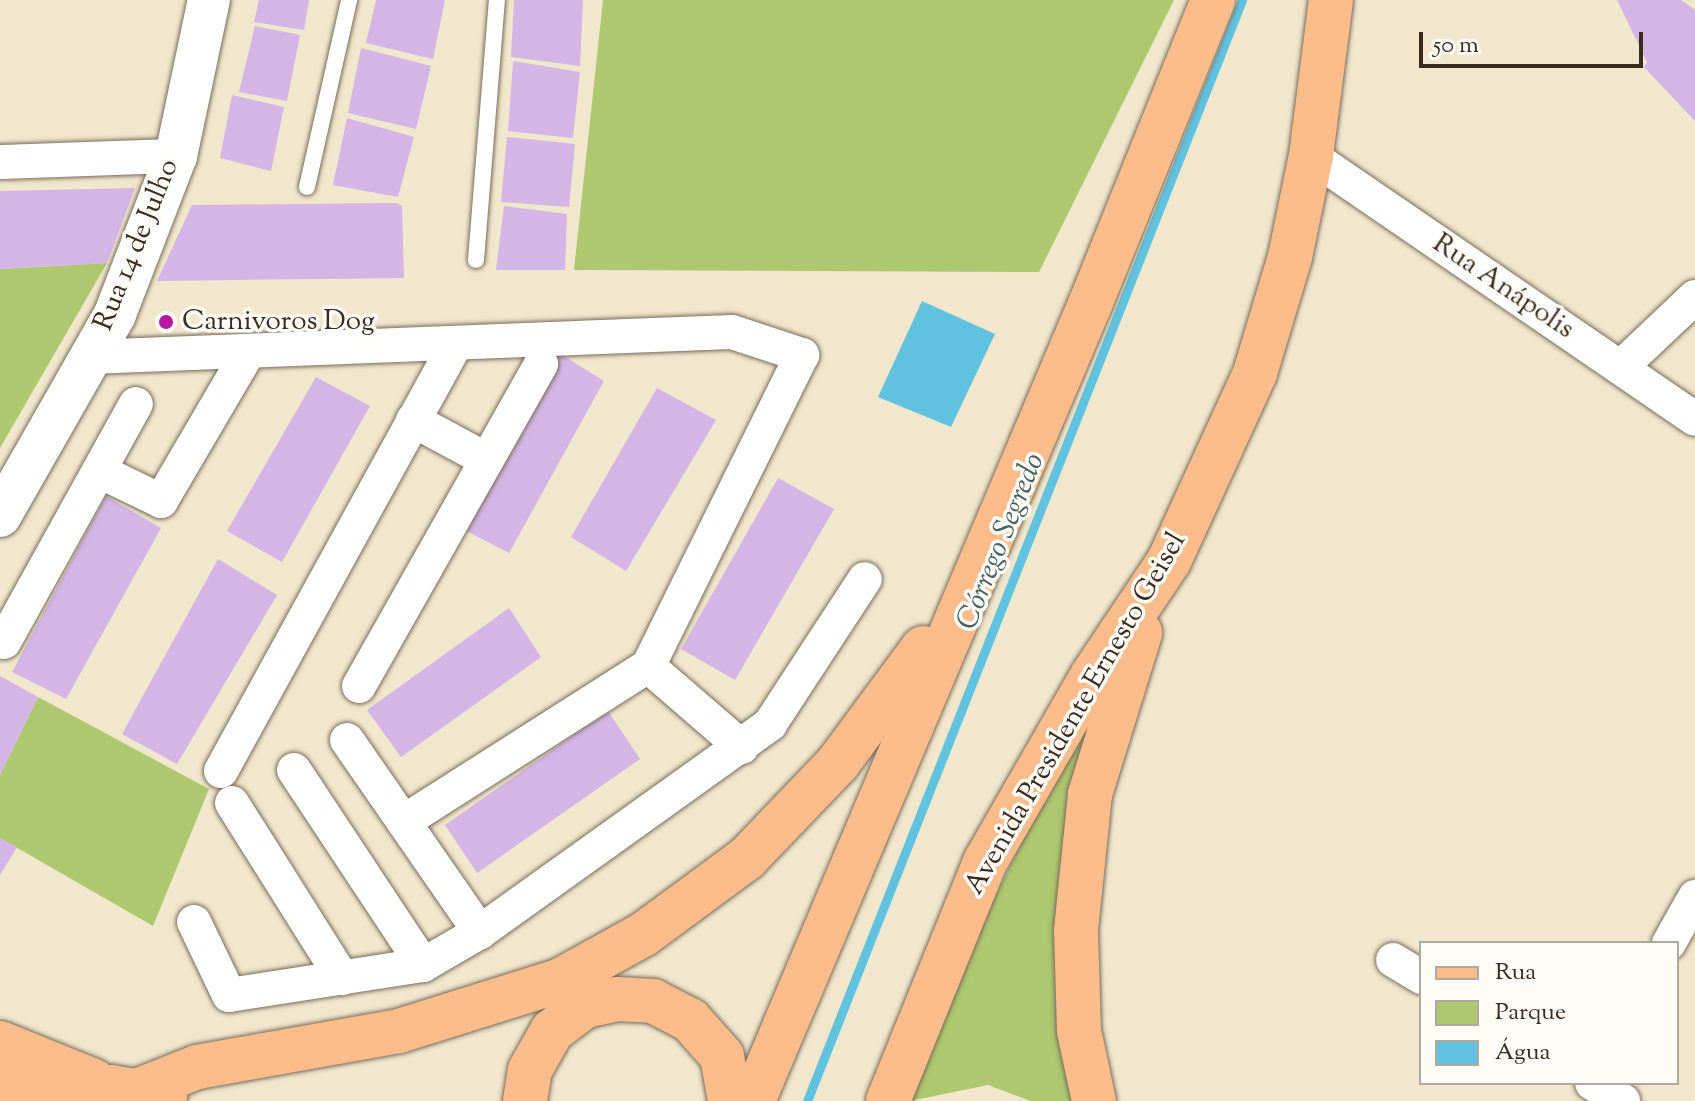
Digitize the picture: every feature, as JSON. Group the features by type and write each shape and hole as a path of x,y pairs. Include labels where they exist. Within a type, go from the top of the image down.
{"main road":[{"path":"753,1101 1213,0"},
{"name":"Avenida Presidente Ernesto Geisel","path":"888,1101 985,862 1092,676 1169,561 1255,373 1290,257 1311,156 1331,0"},
{"path":"0,1089 152,1095 197,1067 399,1031 559,981 644,934 747,858 838,763 904,678 989,540"},
{"path":"1094,1101 1079,1031 1076,930 1090,794 1125,673 1169,561"},
{"path":"525,1101 530,1070 552,1031 585,1006 617,999 653,1001 690,1020 722,1056 730,1101"},
{"path":"0,1043 152,1095"}],"street":[{"name":"Rua 14 de Julho","path":"0,516 115,314 176,156 209,0"},
{"path":"0,162 176,156"},
{"name":"Rua Anápolis","path":"1311,156 1695,419"},
{"path":"1621,367 1695,297"},
{"path":"89,357 732,332 802,355 648,666 403,822"},
{"path":"342,978 227,787 413,420 456,343"},
{"path":"99,471 161,501 249,351"},
{"path":"359,686 541,364"},
{"path":"4,642 136,404"},
{"path":"413,420 487,460"},
{"path":"194,922 229,995 423,965 480,932 770,724 865,579"},
{"path":"648,666 742,747"},
{"path":"347,740 480,932"},
{"path":"294,770 423,965"},
{"path":"1670,941 1695,897"},
{"path":"1595,1085 1623,1101"}],"lane":[{"path":"307,187 349,0"},
{"path":"476,260 497,0"}],"green space":[{"path":"603,0 1174,0 1039,272 574,270"},
{"path":"107,263 0,448 0,269"},
{"path":"38,697 209,789 153,926 0,838 0,775"},
{"path":"1091,728 1076,1101 1031,1101 988,1085 910,1101 978,932 1042,799"}],"water":[{"path":"922,301 995,334 951,427 878,397"}],"building":[{"path":"259,0 309,0 304,30 254,22"},
{"path":"376,0 445,0 433,59 366,43"},
{"path":"514,0 583,0 580,66 511,57"},
{"path":"1617,0 1681,0 1695,10 1695,121 1644,67 1647,62"},
{"path":"255,26 300,35 287,101 239,92"},
{"path":"361,48 431,66 416,129 348,113"},
{"path":"513,61 580,72 573,138 508,131"},
{"path":"232,95 284,107 271,171 220,158"},
{"path":"347,118 414,137 398,197 333,185"},
{"path":"507,137 575,144 569,207 501,202"},
{"path":"135,188 107,263 0,269 0,191"},
{"path":"396,203 402,206 404,278 157,281 192,205"},
{"path":"504,206 567,214 565,270 496,270"},
{"path":"554,350 604,381 509,553 455,525"},
{"path":"316,377 370,406 282,562 227,531"},
{"path":"657,388 716,420 626,571 571,537"},
{"path":"778,478 834,509 735,680 681,649"},
{"path":"106,496 161,528 66,699 12,672"},
{"path":"218,559 277,595 177,764 122,734"},
{"path":"509,608 541,657 401,757 367,710"},
{"path":"0,676 38,697 0,775"},
{"path":"608,711 640,759 477,873 445,825"},
{"path":"0,838 17,847 0,875"}],"waterway":[{"name":"Córrego Segredo","path":"807,1101 1242,0"}],"place":[{"name":"Carnivoros Dog","path":"166,322"}]}
